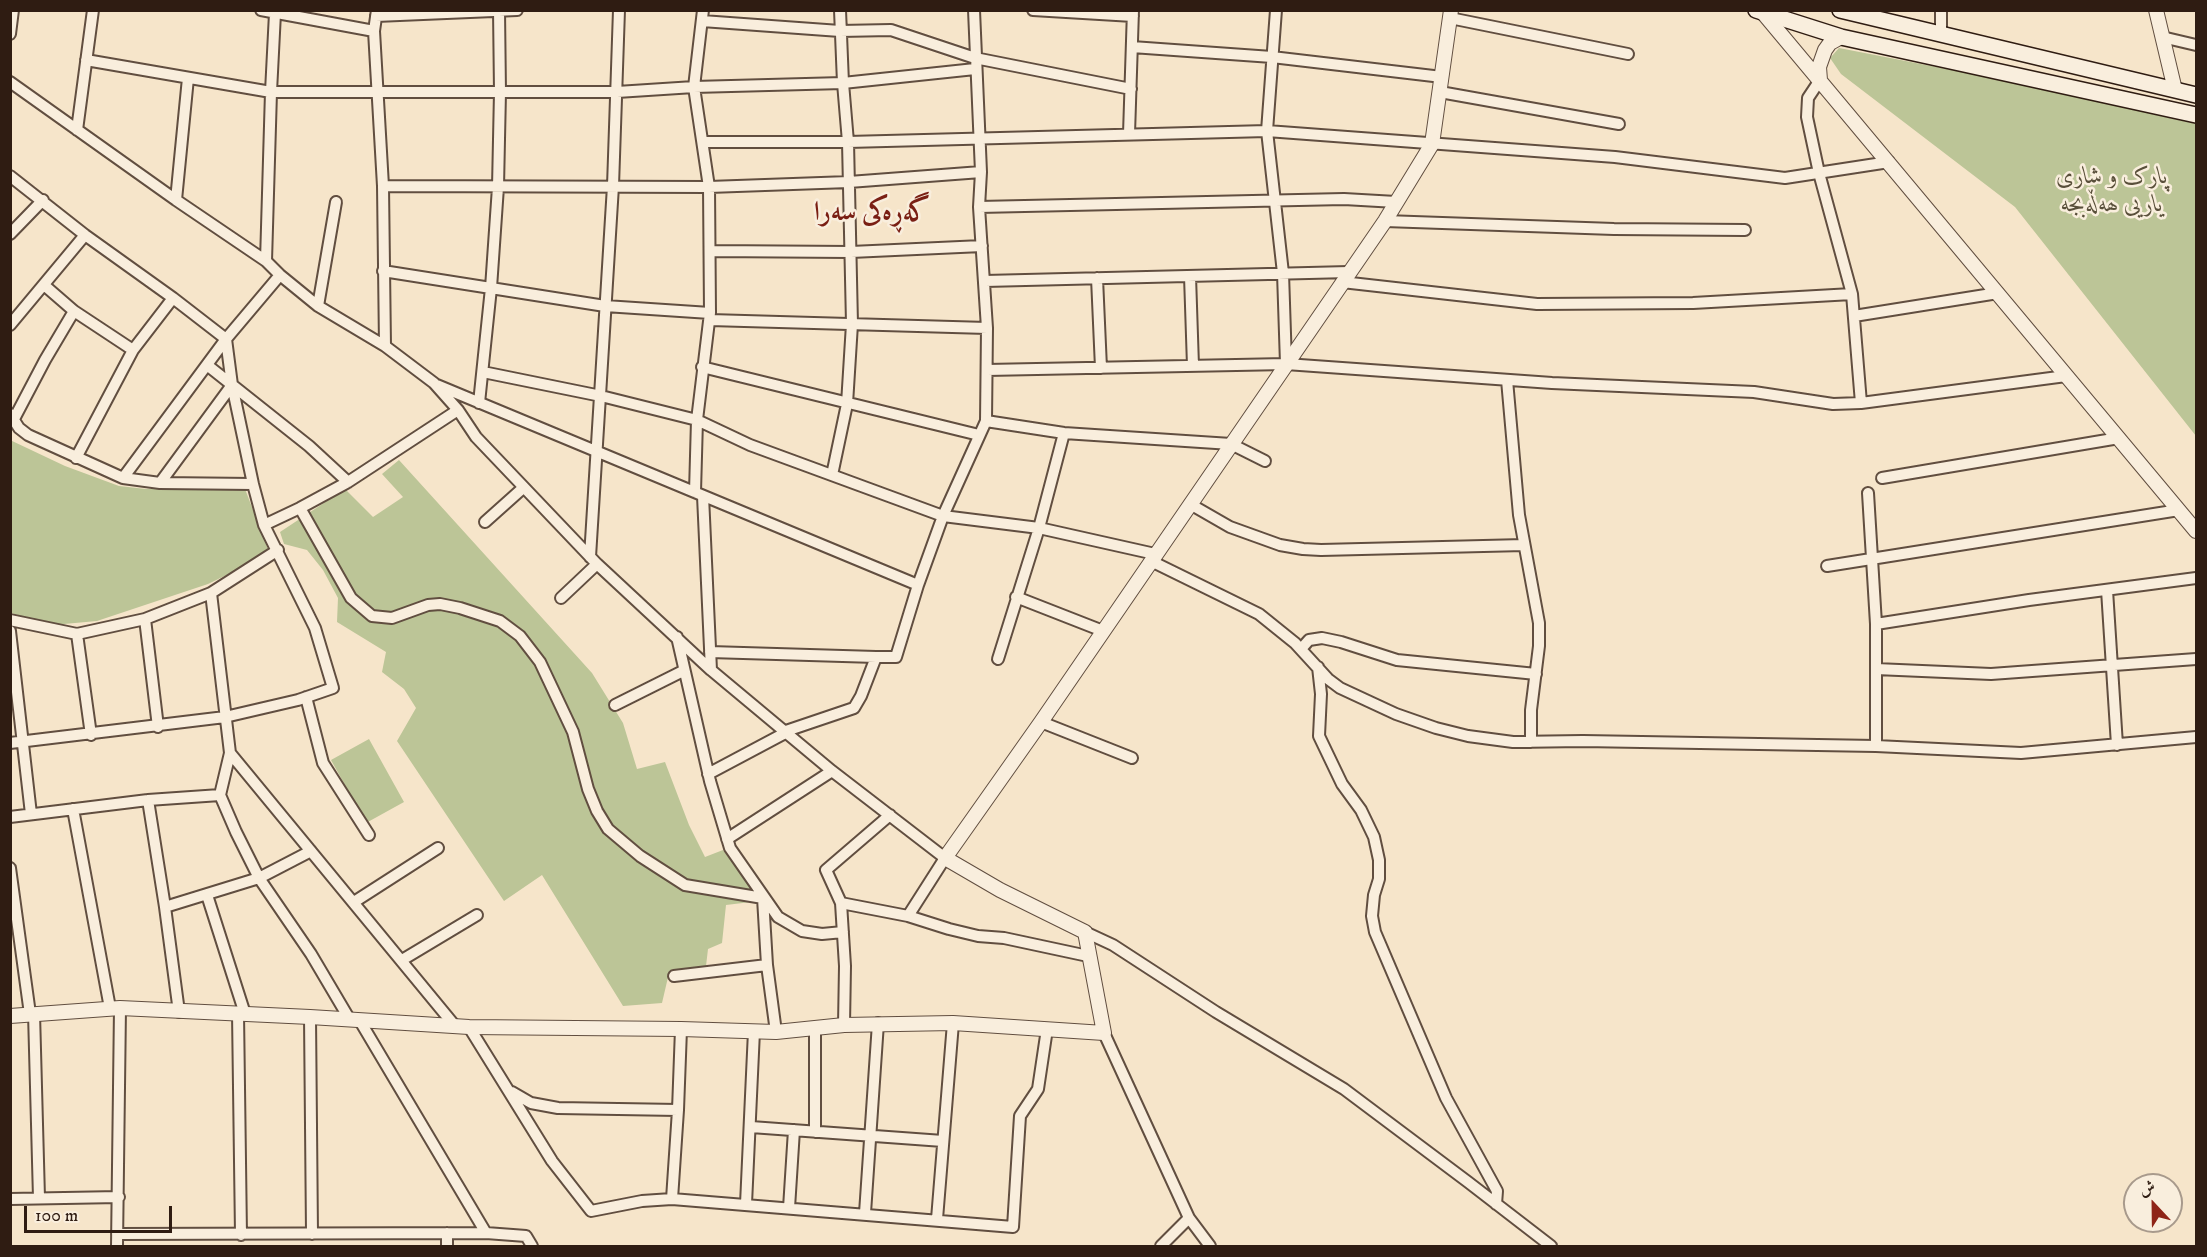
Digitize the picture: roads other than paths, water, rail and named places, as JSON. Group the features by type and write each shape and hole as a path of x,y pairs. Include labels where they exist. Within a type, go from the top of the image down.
{"main road":[{"path":"1840,10 2196,95"},
{"path":"1762,12 1841,37 2196,115"},
{"path":"2173,111 2175,90"}],"street":[{"path":"10,34 13,10"},
{"path":"77,130 93,10"},
{"path":"261,10 374,31"},
{"path":"385,346 383,186 374,31 376,13 517,10"},
{"path":"561,598 593,561 613,186 619,10"},
{"path":"832,475 847,404 852,324 848,142 840,10"},
{"path":"710,652 896,657 918,585 943,516 986,422 987,328 979,207 981,172 974,10"},
{"path":"1033,10 1133,14 1129,134"},
{"path":"1276,10 1267,131 1283,273 1286,364"},
{"path":"1941,10 1941,35"},
{"path":"2156,10 2175,90"},
{"path":"479,403 491,288 498,187 499,11"},
{"path":"1762,12 2196,531"},
{"path":"266,261 275,14"},
{"path":"908,916 945,858 1385,221 1432,144 1451,14 1628,54"},
{"path":"711,670 699,494 697,420 710,317 709,188 694,87 703,16 840,31 891,30 975,63 1131,89"},
{"path":"1841,37 1825,50 1819,67 1820,80 1808,98 1807,117 1819,173 1852,294 1861,403"},
{"path":"2162,37 2196,45"},
{"path":"1132,47 1272,57 1442,77"},
{"path":"86,60 271,93 617,92 694,87 843,83 975,63"},
{"path":"176,200 188,78"},
{"path":"10,82 266,261 318,306 385,346 434,383 458,410 476,437 593,561 711,670 787,731 832,771 945,858 1000,890 1113,945 1216,1012 1344,1089 1551,1246"},
{"path":"1440,92 1619,124"},
{"path":"703,142 848,142 1267,131 1615,157 1785,178 1889,162"},
{"path":"383,186 709,188 849,182 981,172"},
{"path":"10,176 85,235 226,339 232,385 252,484 264,525 315,628 333,688 225,717 16,743"},
{"path":"979,207 1344,199 1396,202"},
{"path":"10,234 43,200"},
{"path":"318,306 336,202"},
{"path":"1385,221 1614,229 1745,230"},
{"path":"10,325 85,235"},
{"path":"710,251 851,252 982,246"},
{"path":"383,271 605,306 710,317 987,328"},
{"path":"985,281 1283,273 1345,277 1537,304 1693,303 1852,294"},
{"path":"123,477 226,339 280,275"},
{"path":"1190,276 1193,366"},
{"path":"1097,278 1101,368"},
{"path":"44,285 74,311 133,350"},
{"path":"1854,316 1998,293"},
{"path":"76,458 133,350 173,298"},
{"path":"74,311 12,416 20,428 28,435 76,458 123,477 160,483 252,484"},
{"path":"987,370 1286,364 1508,380 1754,392 1833,404 1861,403 2066,376"},
{"path":"207,365 309,446 348,482"},
{"path":"702,367 979,435"},
{"path":"483,372 601,396 697,420 750,445 943,516 1039,528 1153,558 1259,614 1301,649 1328,679 1340,688 1360,699 1416,721 1468,736 1513,742 1876,746 2021,753 2196,737"},
{"path":"1508,380 1519,515 1539,623 1531,710 1531,742"},
{"path":"434,383 597,453 918,585"},
{"path":"160,483 232,385"},
{"path":"264,525 348,482 458,410"},
{"path":"986,422 1064,433 1231,444 1265,461"},
{"path":"998,659 1039,528 1064,433"},
{"path":"1882,478 2119,438"},
{"path":"485,522 523,488"},
{"path":"1868,493 1874,559 1876,746"},
{"path":"1190,504 1246,533 1280,545 1303,549 1524,545"},
{"path":"300,508 338,579 351,598 372,616 392,618 428,605 440,604 500,621 520,636 540,662 573,732 588,789 608,829 640,855 685,885 764,898"},
{"path":"1827,566 2179,510"},
{"path":"10,620 77,634 145,620 211,593 278,550"},
{"path":"1876,624 2196,578"},
{"path":"2107,590 2117,745"},
{"path":"211,593 230,753 220,795 259,878 355,1021 486,1233"},
{"path":"1016,597 1103,631"},
{"path":"145,620 158,727"},
{"path":"10,632 16,743 30,814"},
{"path":"77,634 91,735"},
{"path":"677,637 708,774 730,848 778,917 802,931 822,934 843,932"},
{"path":"1301,649 1309,640 1322,638 1397,660 1536,674"},
{"path":"708,774 787,731 854,708 876,657"},
{"path":"1876,669 1991,674 2196,659"},
{"path":"1318,666 1321,694 1319,736 1342,784 1360,810 1374,837 1380,860 1372,916 1375,932 1446,1098 1497,1191 1496,1204"},
{"path":"615,705 683,671"},
{"path":"306,697 323,763 369,835"},
{"path":"1041,722 1132,758"},
{"path":"230,753 402,960 462,1027 509,1091 552,1161 591,1211 642,1201 672,1199 865,1213 1013,1227 1020,1116 1038,1089 1047,1029"},
{"path":"727,838 832,771"},
{"path":"10,817 220,795"},
{"path":"148,801 180,1012"},
{"path":"73,809 115,1008 119,1197 117,1246"},
{"path":"844,1025 845,966 841,903 826,870 890,814"},
{"path":"354,902 438,848"},
{"path":"165,907 259,878 311,851"},
{"path":"10,868 32,1013 39,1198"},
{"path":"207,895 241,1013 241,1235"},
{"path":"764,898 767,965 776,1032"},
{"path":"841,903 908,916 978,936 1004,938 1088,957"},
{"path":"402,960 477,915"},
{"path":"1085,932 1104,1033 1190,1218 1210,1246"},
{"path":"674,976 767,965"},
{"path":"10,1016 115,1008 241,1013 462,1027 776,1032 878,1023 953,1023 1104,1033"},
{"path":"310,1017 312,1234"},
{"path":"865,1213 878,1023"},
{"path":"937,1219 953,1023"},
{"path":"815,1028 815,1132"},
{"path":"672,1199 681,1029"},
{"path":"746,1204 754,1031"},
{"path":"509,1091 531,1103 558,1108 678,1110"},
{"path":"751,1127 943,1141"},
{"path":"789,1208 794,1130"},
{"path":"10,1199 119,1197"},
{"path":"1161,1246 1190,1218"},
{"path":"447,1233 447,1246"},
{"path":"117,1234 194,1241 241,1235 486,1233 526,1236 532,1246"},
{"path":"370,1235 370,1246"}],"district":[{"name":"گەڕەکی سەرا","path":"872,214"}],"park label":[{"name":"پارک و شاری یاریی ھەڵەبجە","path":"2112,192"}]}
